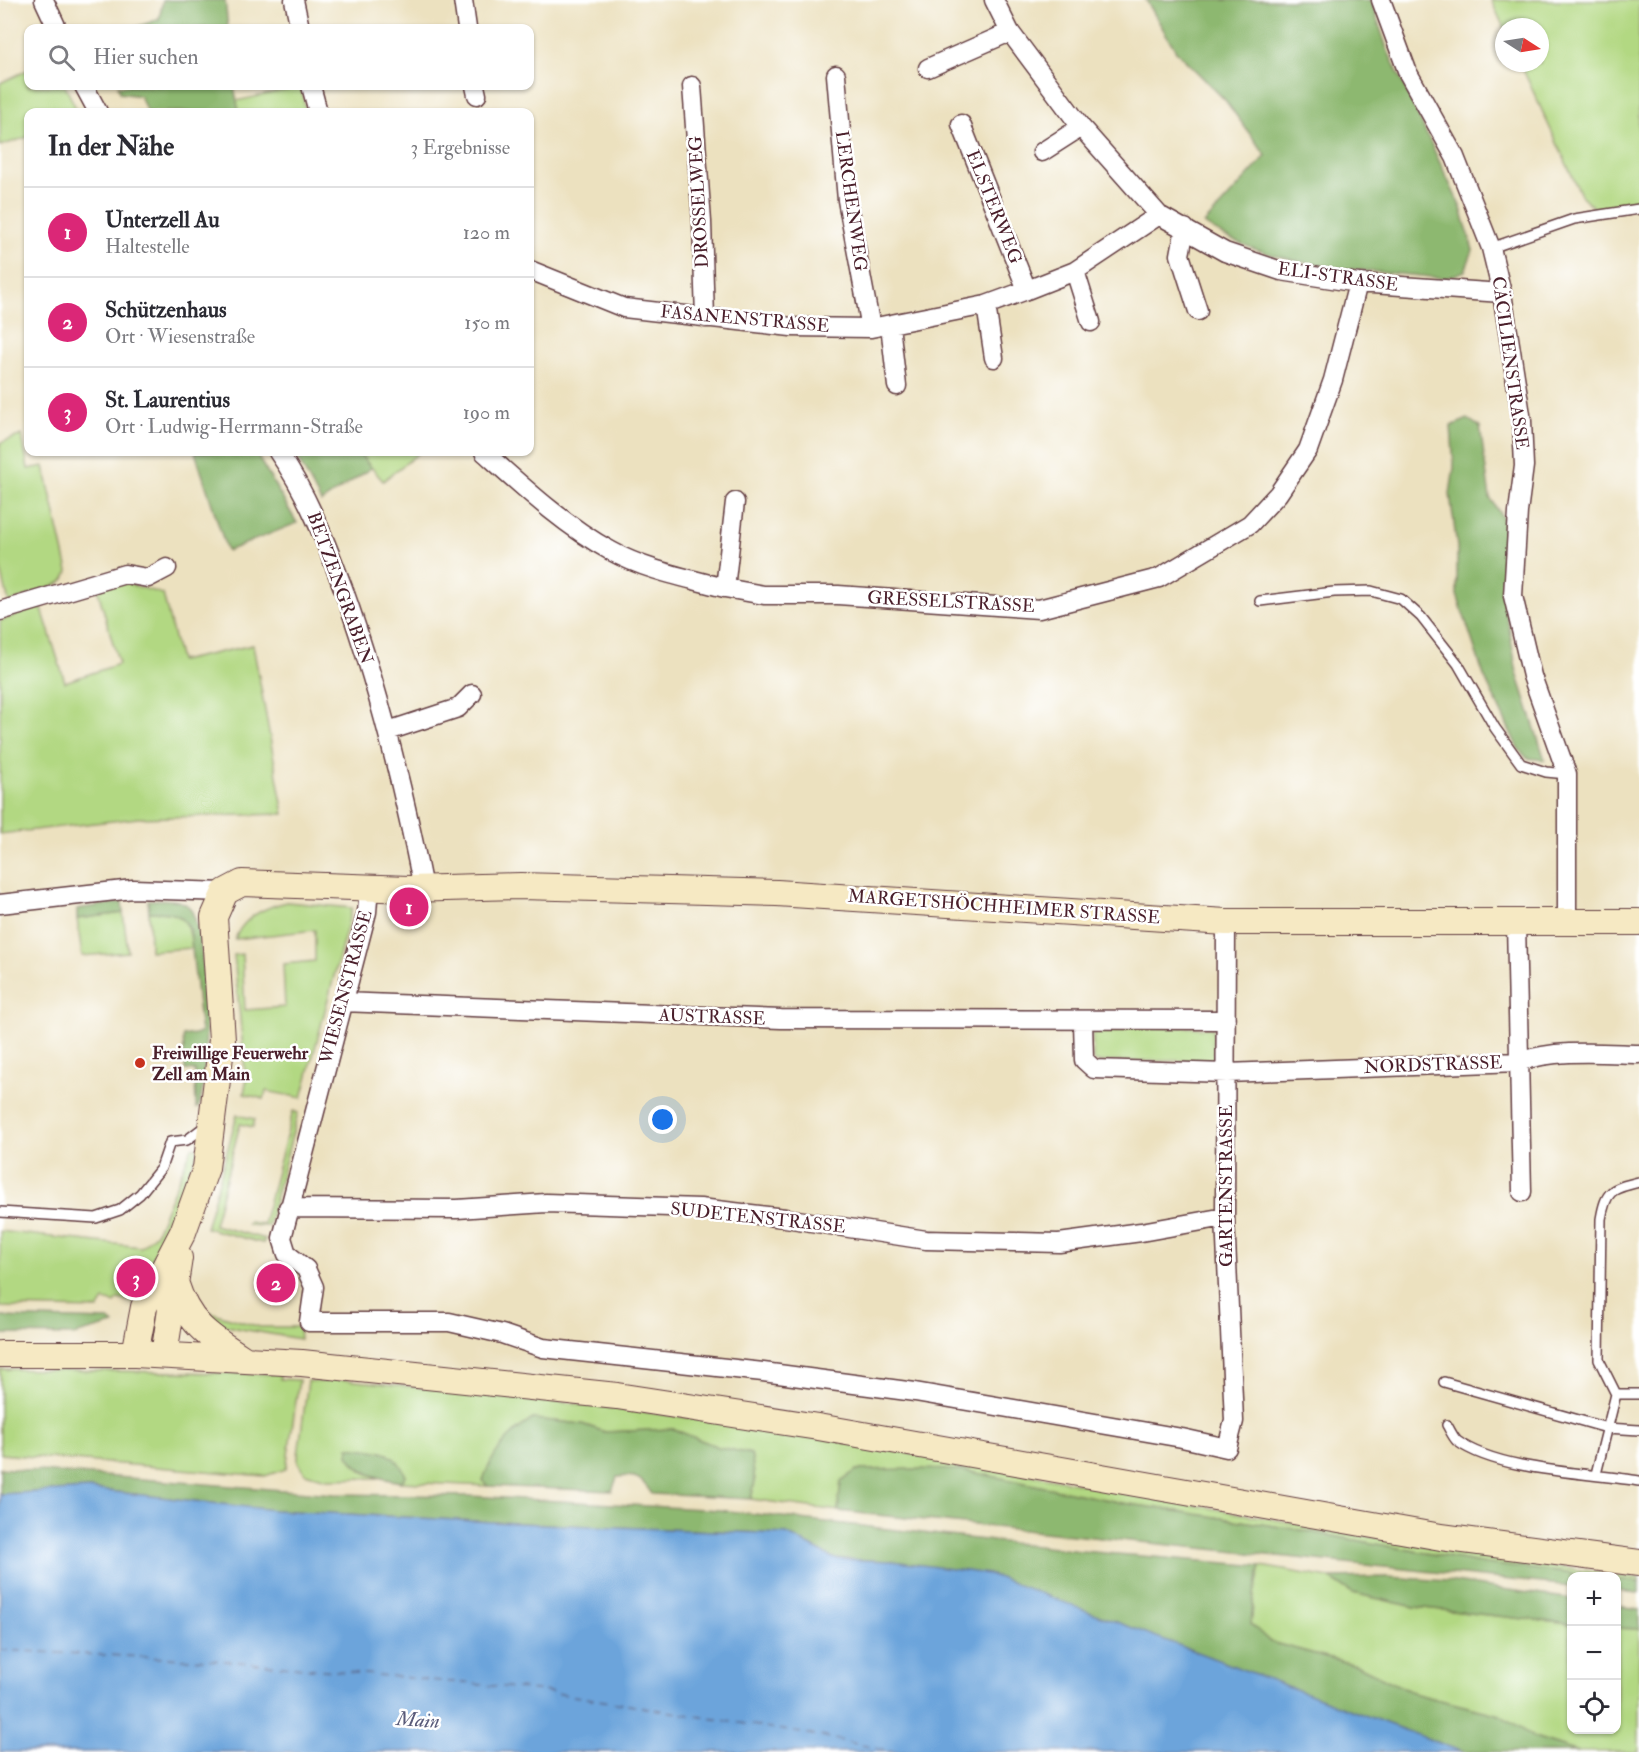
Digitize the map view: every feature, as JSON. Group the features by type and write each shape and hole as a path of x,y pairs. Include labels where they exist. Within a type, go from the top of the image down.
{"street":[{"path":"44,0 55,24"},
{"path":"294,0 299,24"},
{"path":"463,0 466,24"},
{"name":"ELI-STRASSE","path":"994,0 1010,32 1081,128 1160,215 1224,252 1281,271 1358,283 1502,293"},
{"name":"CÄCILIENSTRASSE","path":"1382,0 1408,73 1455,157 1491,248 1502,293 1522,421 1524,466 1518,512 1513,596 1532,676 1567,774 1567,921"},
{"path":"928,68 1010,32"},
{"name":"LERCHENWEG","path":"836,75 847,200 871,328"},
{"name":"DROSSELWEG","path":"692,86 702,222 705,318"},
{"path":"86,90 96,108"},
{"path":"312,90 317,108"},
{"name":"ELSTERWEG","path":"961,124 1027,290"},
{"path":"1042,152 1081,128"},
{"name":"FASANENSTRASSE","path":"534,272 624,308 791,327 871,328 986,305 1027,290 1075,271 1160,215"},
{"path":"1185,228 1180,255 1198,311"},
{"path":"1075,271 1091,322"},
{"name":"GRESSELSTRASSE","path":"489,456 544,504 611,551 724,588 764,595 838,595 1039,609 1159,578 1250,525 1278,494 1308,450 1333,380 1358,283"},
{"path":"986,305 994,358"},
{"path":"890,325 897,386"},
{"name":"BETZENGRABEN","path":"281,456 296,477 333,561 366,651 410,816 423,888"},
{"path":"724,588 735,502"},
{"path":"0,611 125,574 148,578 167,568"},
{"path":"388,731 458,708 472,694"},
{"name":"MARGETSHÖCHHEIMER STRASSE","path":"225,892 242,883 423,888 521,886 777,892 1227,922 1639,922"},
{"name":"WIESENSTRASSE","path":"369,887 367,912 282,1238 287,1254 306,1269 314,1287 309,1322 449,1322 502,1334 543,1348 764,1372 915,1392 1172,1436 1227,1448"},
{"path":"0,904 134,895 225,892 214,917 222,1040 213,1132 206,1168 183,1232 144,1307 135,1354"},
{"name":"GARTENSTRASSE","path":"1227,922 1225,1216 1234,1421 1227,1448"},
{"path":"1516,923 1522,1192"},
{"name":"AUSTRASSE","path":"342,1002 781,1019 1226,1020"},
{"path":"1083,1021 1084,1060 1094,1069 1227,1073"},
{"name":"NORDSTRASSE","path":"1227,1073 1518,1062 1538,1056 1580,1053 1639,1054"},
{"name":"SUDETENSTRASSE","path":"288,1208 457,1209 546,1203 700,1208 785,1218 926,1240 1059,1243 1141,1232 1225,1216"},
{"path":"164,1355 183,1232"},
{"path":"174,1280 188,1315 200,1329 244,1359"},
{"path":"0,1354 135,1354 244,1359 420,1374 617,1396 818,1426 1441,1537 1639,1563"}],"lane":[{"path":"1491,248 1575,219 1639,209"},
{"path":"1260,601 1334,592 1371,591 1401,599 1421,617 1458,664 1495,728 1521,764 1546,772 1567,774"},
{"path":"0,1212 96,1218 120,1210 140,1194 161,1168 170,1142 187,1140 200,1130 213,1132"},
{"path":"1596,1474 1616,1394 1599,1360 1601,1220 1605,1198 1614,1188 1639,1182"},
{"path":"1444,1382 1607,1428 1639,1430"},
{"path":"1616,1394 1639,1394"},
{"path":"1447,1425 1456,1440 1483,1454 1531,1466 1639,1481"}],"green space":[{"path":"163,0 225,0 228,24 145,24 159,19"},
{"path":"1146,0 1371,0 1387,49 1461,208 1473,250 1465,271 1446,278 1371,272 1313,264 1256,250 1204,224 1266,156 1225,100 1176,51"},
{"path":"1491,0 1639,0 1639,204 1597,211 1581,195 1524,72 1549,72 1549,18 1499,18"},
{"path":"24,72 24,90 67,90 76,108 24,108 24,138 0,146 0,83"},
{"path":"119,90 235,90 238,108 145,108 140,96 120,93"},
{"path":"287,90 302,90 305,108 238,108 236,101"},
{"path":"1468,419 1480,427 1490,498 1504,520 1506,611 1517,673 1545,760 1527,758 1518,748 1484,676 1457,595 1457,547 1450,494 1454,467 1451,426"},
{"path":"22,435 28,469 44,466 68,571 65,579 58,584 9,603 0,566 0,443"},
{"path":"196,456 257,456 297,523 227,551"},
{"path":"296,456 361,456 371,468 321,502"},
{"path":"361,456 415,456 383,481"},
{"path":"119,581 163,594 180,661 253,645 284,814 138,818 0,834 0,621 41,606 65,682 119,664 97,588"},
{"path":"148,900 184,903 195,919 204,972 206,1038 202,1093 198,1108 196,1108 195,1071 185,1070 183,1036 201,1033 190,930 178,916 149,912"},
{"path":"122,902 123,913 77,919 77,909"},
{"path":"287,902 352,908 302,1098 266,1091 264,1099 244,1094 246,1082 234,955 242,954 245,1010 285,1007 283,964 315,961 315,930 235,939 243,925 256,914"},
{"path":"149,912 168,913 181,918 188,928 192,948 150,951"},
{"path":"123,913 128,952 82,956 77,919"},
{"path":"1092,1024 1213,1028 1214,1058 1211,1060 1096,1062 1093,1060"},
{"path":"293,1111 298,1113 268,1226 247,1225 249,1222 263,1224"},
{"path":"237,1115 255,1119 253,1127 240,1124 214,1225 265,1239 263,1243 206,1228"},
{"path":"192,1147 199,1149 134,1302 118,1299 115,1303 104,1300 98,1309 0,1307 0,1231 141,1247 156,1233"},
{"path":"203,1310 260,1327 296,1327 299,1328 300,1339 235,1328 210,1321 202,1314"},
{"path":"0,1317 109,1320 114,1324 74,1335 0,1334"},
{"path":"0,1369 280,1374 280,1379 299,1380 286,1469 265,1476 0,1454"},
{"path":"326,1378 568,1403 750,1426 1431,1547 1597,1572 1567,1573 1486,1564 1300,1530 1123,1503 961,1470 857,1470 841,1481 838,1511 751,1499 755,1481 751,1454 718,1447 673,1429 605,1432 582,1424 533,1419 483,1480 487,1486 401,1482 406,1476 388,1454 350,1447 361,1471 379,1478 327,1479 305,1473 298,1462 308,1381 325,1382"},
{"path":"533,1419 582,1424 605,1432 673,1429 718,1447 751,1454 755,1481 751,1499 652,1494 638,1478 629,1476 617,1477 612,1491 487,1486 483,1480 497,1452 516,1431"},
{"path":"349,1447 384,1452 396,1460 406,1476 401,1482 364,1471 348,1455"},
{"path":"0,1468 334,1494 469,1496 720,1510 1081,1551 1261,1566 1254,1594 1251,1624 1270,1642 1356,1665 1416,1694 1500,1715 1534,1738 1578,1752 1463,1752 1236,1668 892,1561 835,1559 787,1534 274,1510 90,1489 0,1494"},
{"path":"857,1470 961,1470 1123,1503 1300,1530 1486,1564 1567,1573 1567,1586 838,1511 841,1481"},
{"path":"1261,1566 1329,1578 1353,1593 1415,1607 1567,1624 1567,1734 1621,1734 1621,1628 1639,1629 1639,1752 1578,1752 1534,1738 1500,1715 1416,1694 1356,1665 1270,1642 1251,1625 1254,1594"},
{"path":"1621,1575 1639,1578 1639,1582 1621,1580"},
{"path":"1387,1577 1448,1581 1567,1598 1567,1624 1415,1607 1353,1593 1329,1578"},
{"path":"1621,1580 1639,1582 1639,1593 1621,1591"},
{"path":"1621,1607 1639,1609 1639,1629 1621,1628"}],"water":[{"name":"Main","path":"90,1489 274,1510 787,1534 835,1559 892,1561 989,1574 1463,1752 0,1752 0,1494"}],"ferry route":[{"path":"0,1650 229,1661 537,1690 820,1736 893,1752"}],"place":[{"name":"Unterzell Au","path":"409,907"},
{"name":"Freiwillige Feuerwehr Zell am Main","path":"140,1063"},
{"name":"St. Laurentius","path":"136,1278"},
{"name":"Schützenhaus","path":"276,1283"}]}
